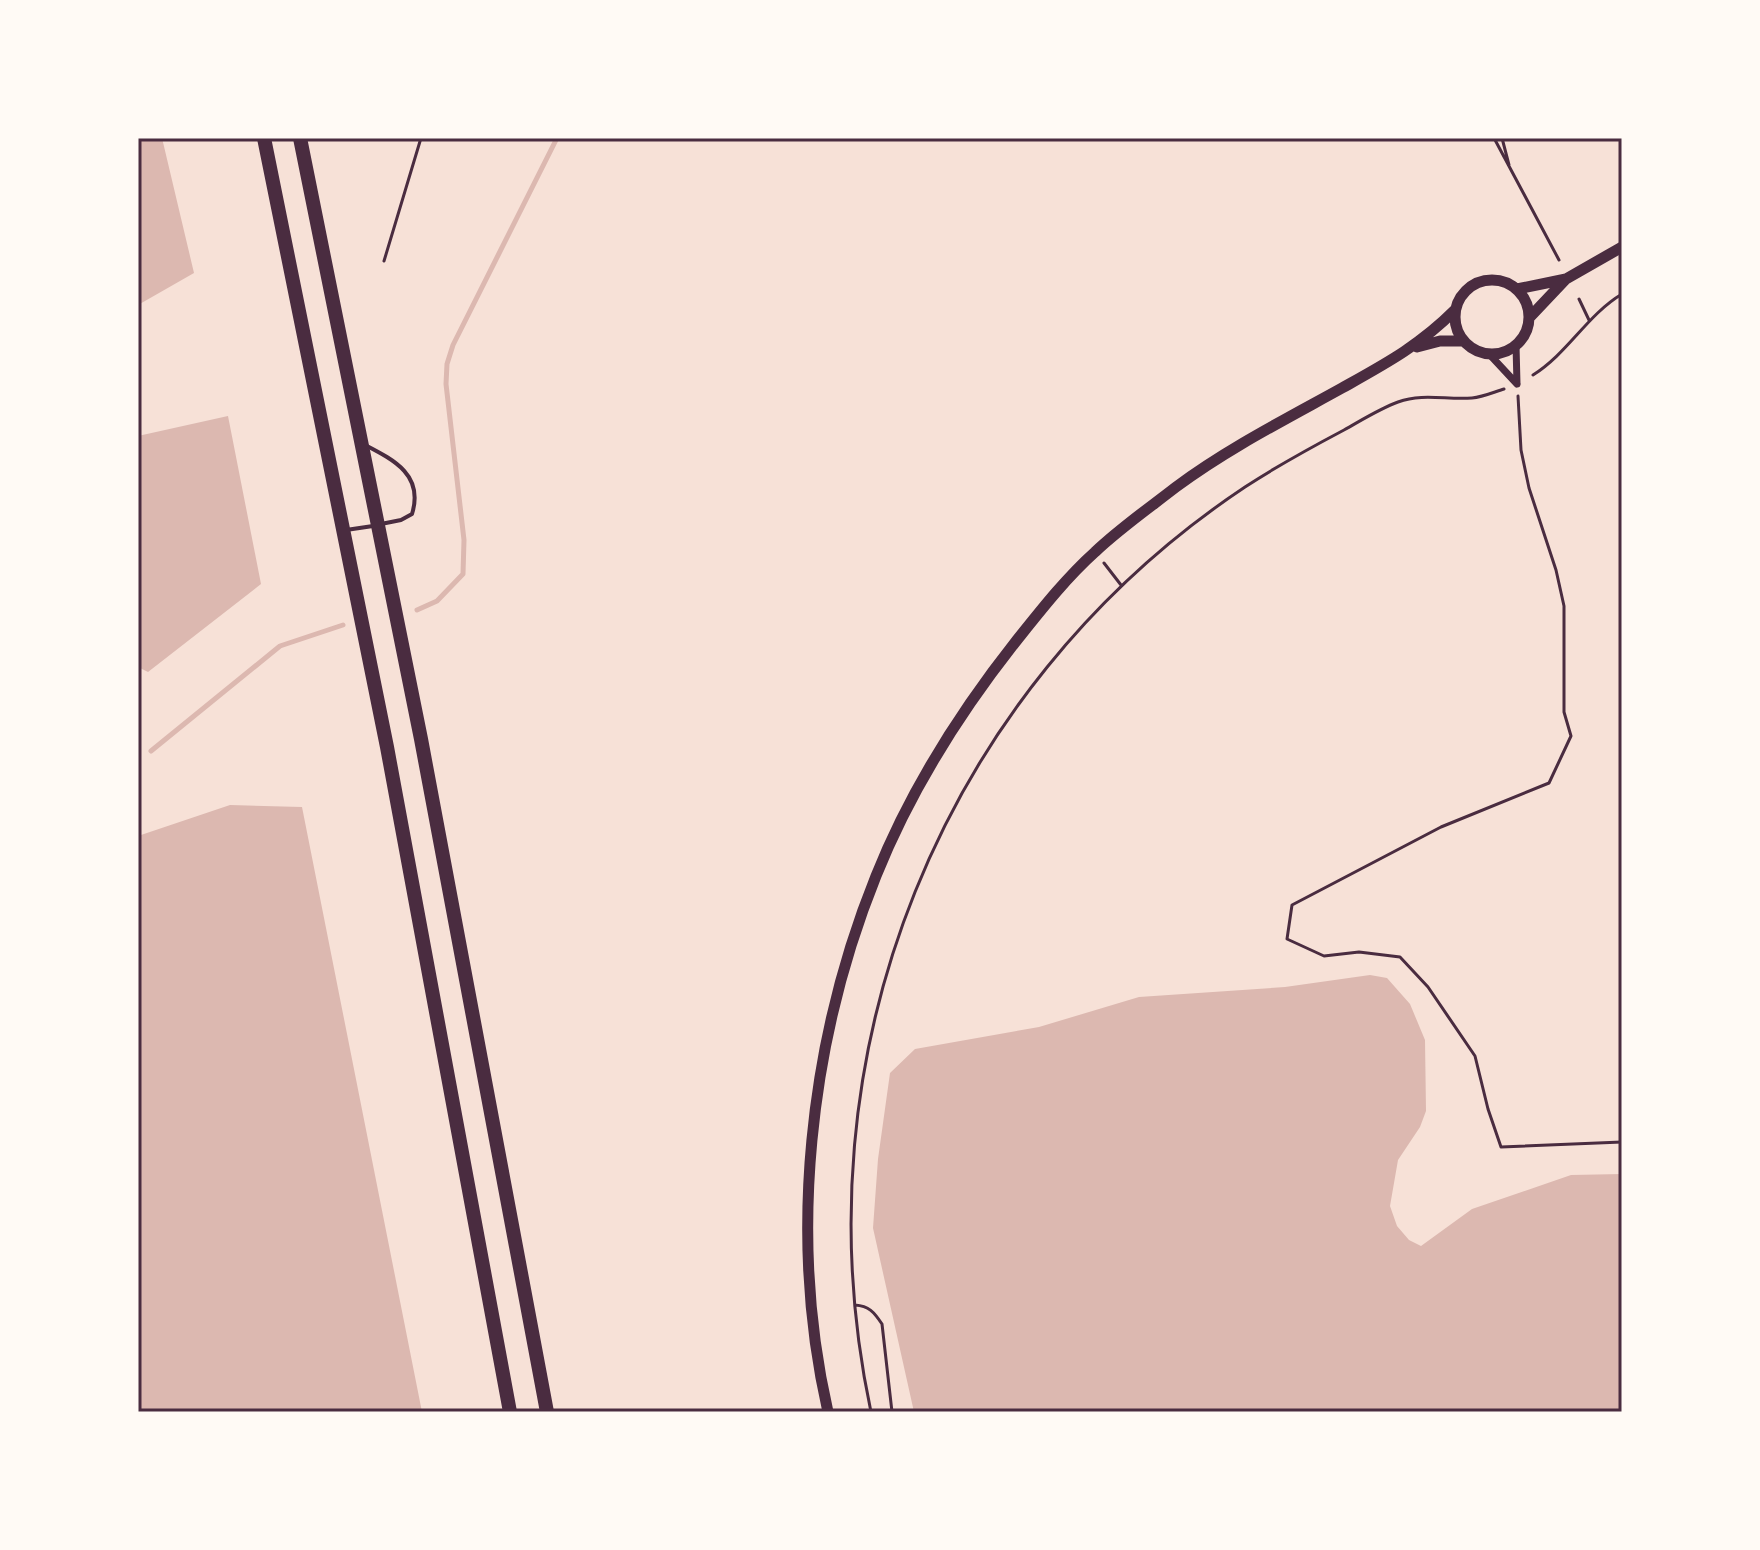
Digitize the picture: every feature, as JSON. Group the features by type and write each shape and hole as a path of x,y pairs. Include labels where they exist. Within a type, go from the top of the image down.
{"highway":[{"path":"264,138 444,1046 510,1412"},
{"path":"300,138 421,739 547,1412"}],"main road":[{"path":"1530,317 1566,279 1622,247"},
{"path":"1517,289 1566,279"},
{"path":"828,1412 812,1305 809,1243 811,1160 818,1090 849,953 876,876 913,797 951,730 997,664 1038,613 1095,552 1190,478 1262,433 1413,348 1455,310 1463,293 1480,281 1499,280 1517,289 1530,317 1528,328 1516,345 1508,351 1490,355 1475,350 1463,341 1455,326 1455,310"},
{"path":"1413,348 1440,341 1463,341"}],"street":[{"path":"1516,345 1517,384"},
{"path":"1490,355 1517,384"}],"lane":[{"path":"343,531 401,520 412,514 416,500 413,485 404,469 387,456 362,444"}],"path":[{"path":"384,261 421,138"},
{"path":"1494,138 1559,260"},
{"path":"1502,138 1511,173"},
{"path":"1533,375 1562,352 1589,320 1622,294"},
{"path":"1579,299 1589,320"},
{"path":"1517,384 1521,450 1529,488 1556,570 1564,606 1564,712 1571,736 1549,783 1441,827 1292,905 1287,939 1324,956 1359,952 1400,957 1428,987 1475,1056 1501,1147 1622,1142"},
{"path":"871,1412 854,1305 851,1246 852,1163 873,1017 923,869 987,750 1073,636 1121,585 1196,520 1276,467 1399,402 1422,396 1474,398 1505,388"},
{"path":"1095,552 1121,585"},
{"path":"854,1305 865,1306 875,1313 882,1324 892,1412"}],"shaded area":[{"path":"138,138 162,138 194,273 138,305"},
{"path":"228,416 261,584 148,672 140,668 138,436"},
{"path":"230,805 302,807 422,1412 138,1412 138,836"},
{"path":"1370,975 1387,978 1410,1004 1425,1040 1426,1111 1420,1127 1398,1160 1390,1206 1397,1226 1409,1240 1421,1246 1472,1209 1571,1175 1622,1174 1622,1412 914,1412 873,1228 878,1159 890,1073 915,1049 1039,1027 1139,997 1285,987"}],"waterway":[{"path":"417,610 437,601 463,574 464,540 446,384 447,364 453,345 557,138"},
{"path":"151,751 280,646 343,625"}]}
